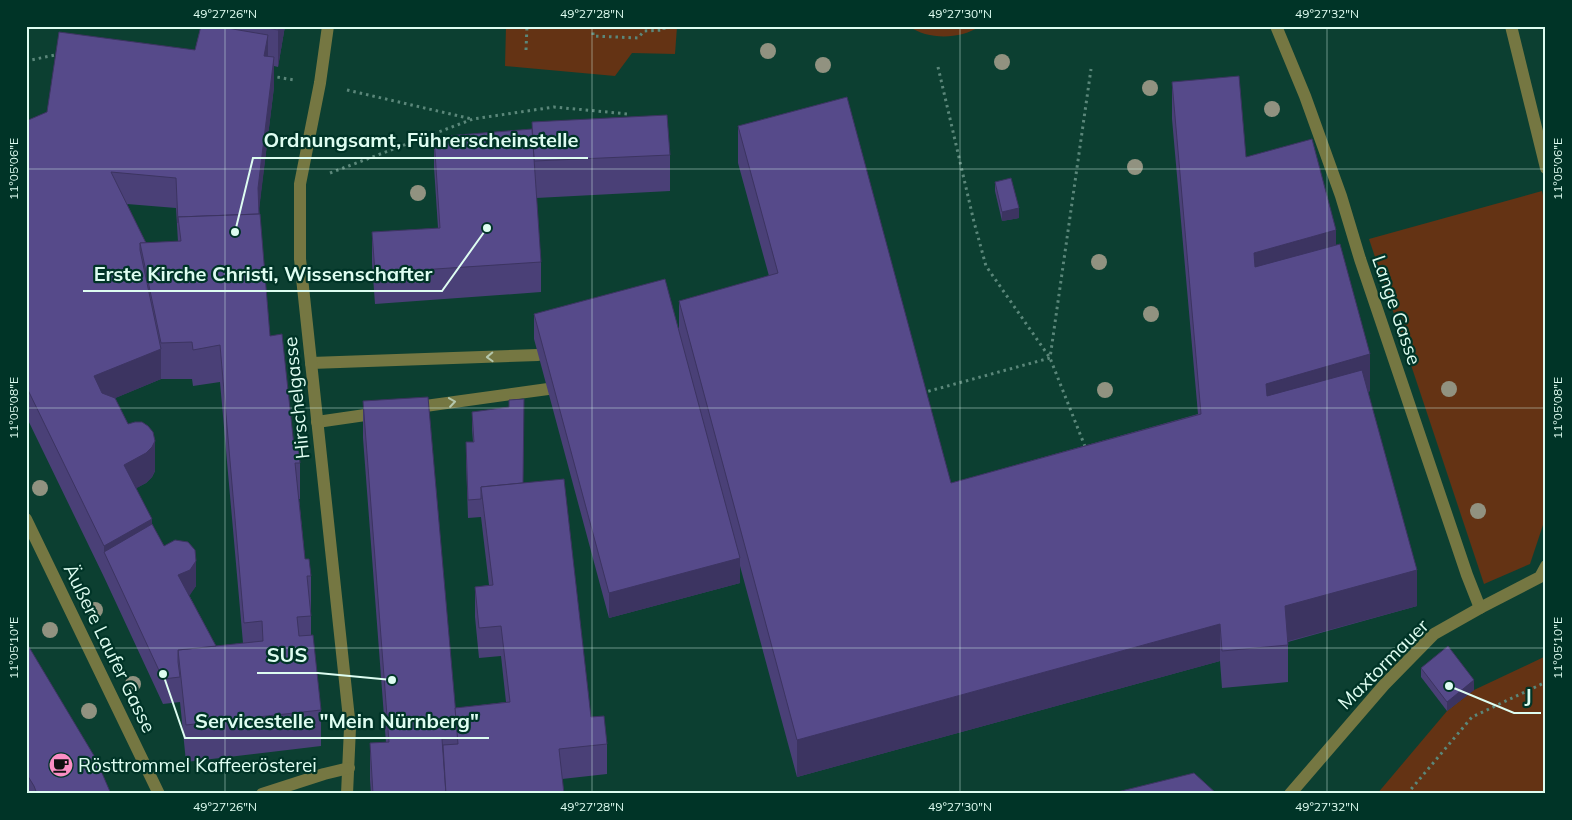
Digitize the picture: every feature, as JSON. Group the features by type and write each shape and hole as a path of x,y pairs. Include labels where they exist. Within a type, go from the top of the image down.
{"street":[{"name":"Hirschelgasse","path":"328,26 320,83 300,184 300,259 348,699 350,728 347,794"},
{"name":"Lange Gasse","path":"1276,26 1305,96 1341,196 1360,259 1480,608"},
{"path":"1511,26 1546,168"},
{"path":"311,363 538,355"},
{"path":"317,422 548,388"},
{"name":"Äußere Laufer Gasse","path":"26,519 159,794"},
{"name":"Maxtormauer","path":"1290,794 1384,685 1434,634 1540,576 1546,566"},
{"path":"262,794 349,768"}],"path":[{"path":"526,50 527,26"},
{"path":"593,26 592,36 638,38 644,31 664,30 664,26"},
{"path":"26,61 56,54 65,54"},
{"path":"938,67 986,266 1050,358 1087,451"},
{"path":"1050,358 1091,70"},
{"path":"320,83 473,119"},
{"path":"300,184 473,119 554,106 628,114"},
{"path":"917,394 1050,358"},
{"path":"1407,794 1472,718 1546,682"}],"shaded area":[{"path":"506,26 712,26 677,27 675,54 632,53 615,76 505,66"},
{"path":"908,26 981,26 963,34 934,36 916,31"},
{"path":"1542,191 1546,209 1546,516 1530,564 1484,584 1369,239"},
{"path":"1546,656 1546,794 1377,794 1447,711 1474,690"}],"building":[{"path":"201,26 215,26 268,35 264,56 274,57 258,188 259,214 178,217 178,223 176,178 111,172 146,243 140,243 140,250 161,349 94,376 102,393 115,398 128,424 142,422 153,432 155,441 146,453 124,465 152,519 104,546 26,386 26,121 47,112 59,32 195,50"},
{"path":"254,26 279,26 278,30"},
{"path":"1239,76 1246,157 1312,139 1336,230 1254,253 1255,267 1340,244 1370,354 1266,384 1267,396 1362,370 1417,570 1285,606 1288,645 1222,651 1220,624 797,740 679,301 778,273 738,126 847,97 951,483 1201,414 1172,82"},
{"path":"667,115 670,155 534,161 532,122"},
{"path":"532,129 541,262 375,273 372,232 440,228 434,137"},
{"path":"1011,178 1019,208 1002,212 995,182"},
{"path":"260,214 270,336 282,334 294,446 298,445 300,463 295,463 305,559 309,559 311,576 307,576 311,616 297,617 299,636 313,635 321,710 186,725 178,650 263,641 262,621 244,623 220,345 193,350 192,342 161,343 140,243 181,241 178,217"},
{"path":"665,279 740,558 609,593 534,314"},
{"path":"428,397 458,738 442,739 446,794 373,794 370,743 389,742 363,401"},
{"path":"524,399 523,483 481,487 481,499 468,500 466,442 474,442 472,412 509,407 509,400"},
{"path":"564,479 591,717 604,716 607,744 559,749 564,794 446,794 443,745 458,744 455,708 510,702 501,626 479,628 475,587 493,585 481,487"},
{"path":"152,524 164,546 175,540 188,542 195,550 196,561 190,570 178,575 216,646 178,650 180,677 163,679 104,552"},
{"path":"26,642 96,759 111,794 37,794 26,773"},
{"path":"1448,646 1474,680 1447,702 1421,668"},
{"path":"1194,773 1217,794 1109,794"}],"place":[{"name":"Erste Kirche Christi, Wissenschafter","path":"487,228"},
{"name":"Ordnungsamt, Führerscheinstelle","path":"235,232"},
{"name":"Servicestelle \"Mein Nürnberg\"","path":"163,674"},
{"name":"SUS","path":"392,680"},
{"name":"J","path":"1449,686"},
{"name":"Rösttrommel Kaffeerösterei","path":"61,765"}]}
